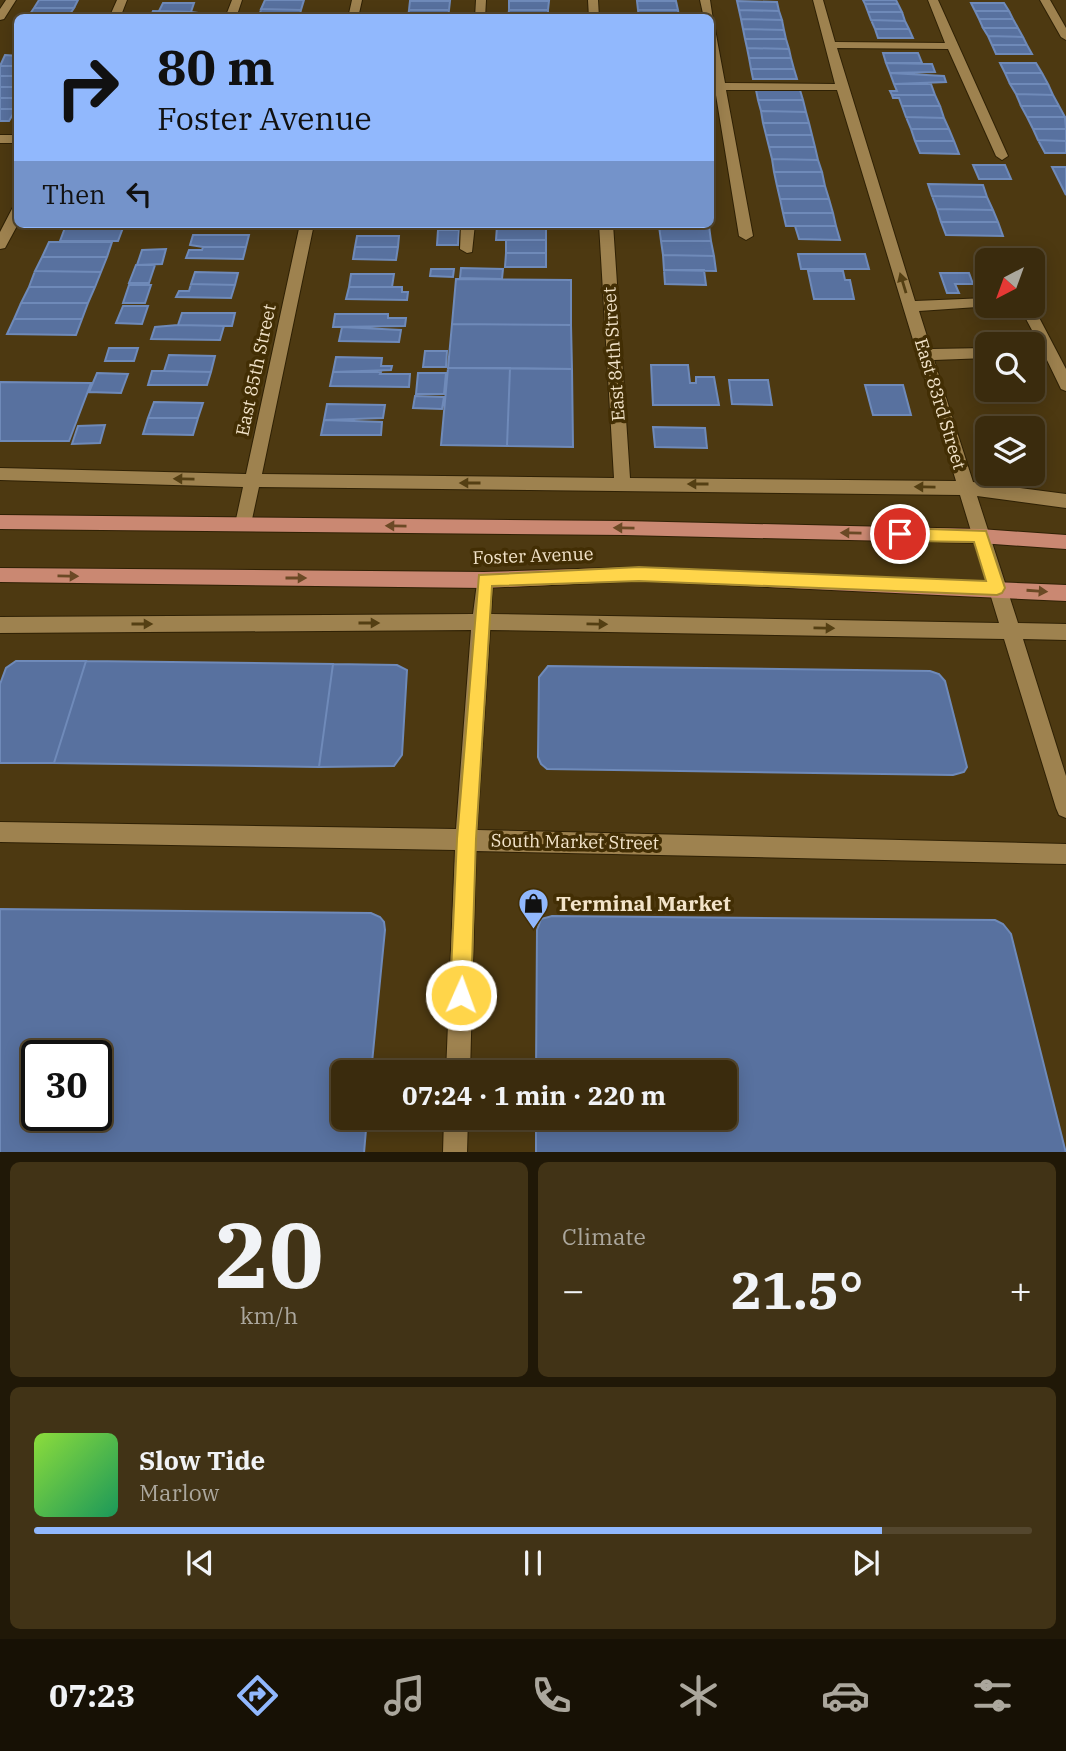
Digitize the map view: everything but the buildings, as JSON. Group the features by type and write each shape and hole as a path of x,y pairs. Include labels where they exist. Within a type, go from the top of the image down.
{"main road":[{"name":"Foster Avenue","path":"0,522 637,528 980,536 1066,542"},
{"name":"Foster Avenue","path":"0,575 484,580 639,574 1066,593"}],"street":[{"path":"0,17 11,0"},
{"name":"East 83rd Street","path":"818,0 842,87 965,488 1066,808"},
{"path":"933,0 1002,156"},
{"path":"1045,0 1066,37"},
{"path":"832,45 953,46"},
{"path":"746,236 715,86 842,87"},
{"path":"0,245 14,218"},
{"name":"East 85th Street","path":"243,524 306,228"},
{"path":"467,249 468,228"},
{"name":"East 84th Street","path":"606,228 622,483"},
{"path":"910,306 975,303"},
{"path":"1033,318 1066,385"},
{"path":"1045,350 1050,350"},
{"path":"925,355 975,353"},
{"path":"0,474 253,481 965,488 1066,501"},
{"path":"458,1060 466,839 484,580"},
{"path":"0,625 482,622 1066,632"},
{"name":"South Market Street","path":"0,832 466,839 1066,854"},
{"path":"455,1152 456,1130"}],"place":[{"name":"Terminal Market","path":"533,931"}],"route":[{"path":"461,995 466,839 484,580 639,574 997,588 980,536 900,534"}]}
